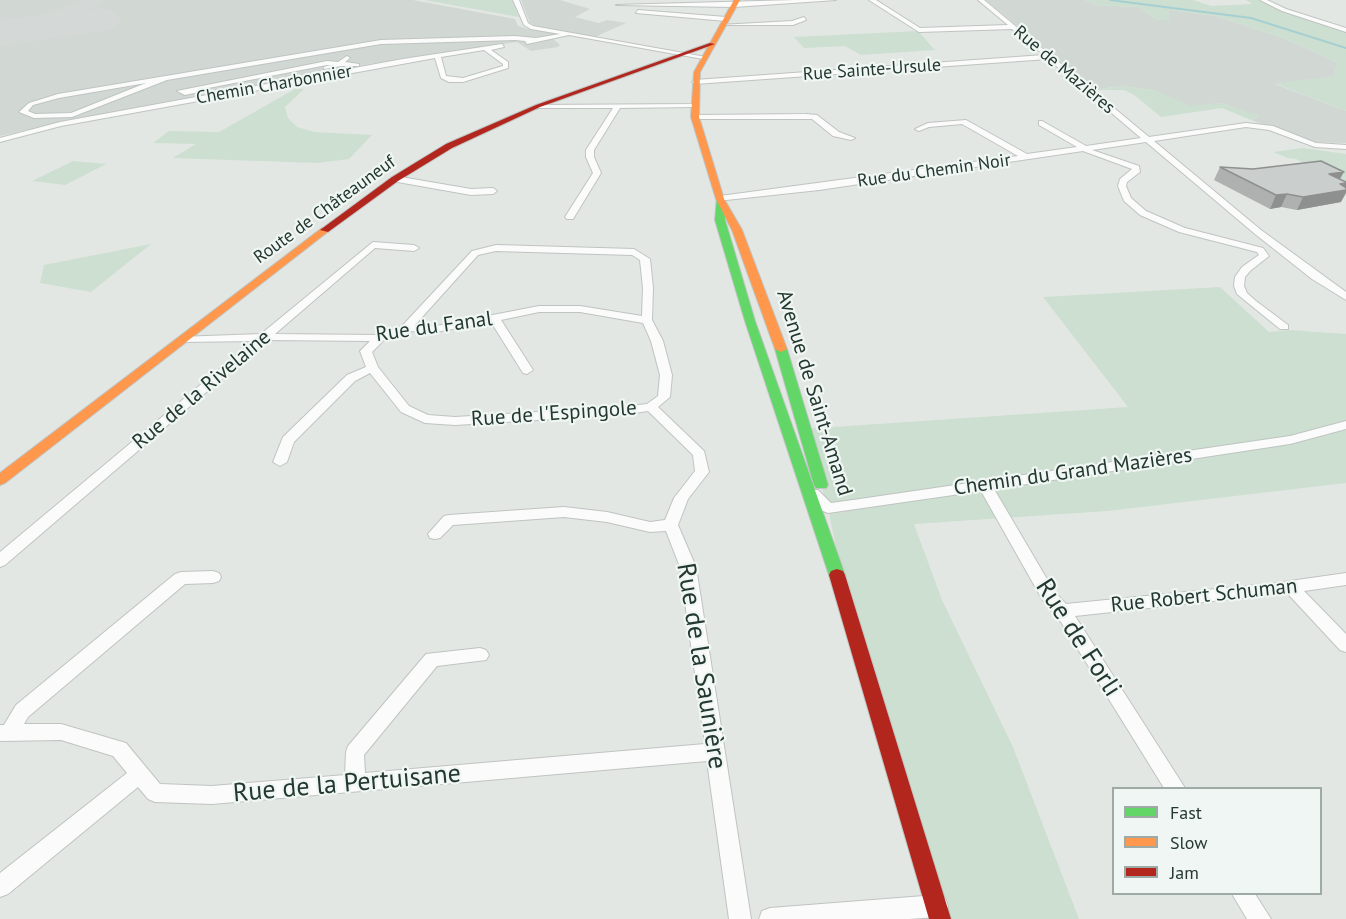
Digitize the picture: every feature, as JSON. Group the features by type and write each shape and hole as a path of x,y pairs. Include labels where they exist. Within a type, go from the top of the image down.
{"main road":[{"name":"Avenue de Saint-Amand","path":"735,3 704,57 695,82 695,112 720,199 737,230 772,321 828,508 848,606"},
{"name":"Route de Châteauneuf","path":"0,480 395,179 449,146 538,106 712,44"},
{"name":"Avenue de Saint-Amand","path":"720,199 720,220 750,321 848,606 938,913"},
{"path":"750,321 772,321"},
{"path":"766,368 786,367"}],"street":[{"path":"516,0 526,24 681,55 704,57"},
{"path":"619,5 833,0"},
{"path":"872,0 919,30 1013,27"},
{"name":"Rue de Mazières","path":"981,0 1282,251 1346,297"},
{"path":"1263,0 1284,10 1346,30"},
{"path":"612,9 725,22 793,23 804,20"},
{"name":"Chemin Charbonnier","path":"550,37 558,32"},
{"name":"Chemin Charbonnier","path":"0,140 60,124 568,34"},
{"path":"168,77 72,115 34,116 23,112 31,104 58,96 168,77 381,42 515,38 535,40"},
{"path":"438,56 442,77 449,80 463,80 506,67 506,63 486,48"},
{"name":"Rue Sainte-Ursule","path":"695,82 1048,57"},
{"path":"348,58 341,64 337,66 185,93 180,91 316,65 341,64 371,68"},
{"path":"538,106 618,106 695,112 806,116 814,117 836,134 851,138"},
{"path":"570,217 597,172 590,157 590,150 618,106"},
{"path":"919,129 928,125 963,122 1026,157"},
{"path":"1042,123 1102,158 1136,168 1136,172 1123,181 1122,186 1127,199 1143,213 1182,231 1247,246 1261,252 1282,251"},
{"path":"1146,139 1250,124 1270,128 1315,146 1346,147"},
{"name":"Rue du Chemin Noir","path":"720,199 1146,139"},
{"path":"395,179 471,192 493,191"},
{"name":"Rue de la Rivelaine","path":"0,561 373,245 414,248"},
{"name":"Rue de l'Espingole","path":"372,368 405,409 424,419 455,421 621,411 651,407 664,398 666,375 657,341 647,320 648,288 645,259 634,252 496,248 475,253 406,328"},
{"path":"1261,252 1264,256 1246,269 1240,277 1239,286 1242,294 1251,303 1284,327"},
{"name":"Rue du Fanal","path":"183,339 380,338 406,328 436,329 539,309 570,309 647,320"},
{"path":"494,318 527,370"},
{"path":"280,462 288,440 351,378 372,368 366,351 380,338"},
{"path":"435,534 449,520 564,512 607,517 650,527 671,525 681,498 702,472 699,454 651,407"},
{"name":"Chemin du Grand Mazières","path":"828,508 1290,440 1346,425"},
{"name":"Rue de Forli","path":"985,485 1048,595 1063,611 1174,787"},
{"path":"808,487 828,508"},
{"name":"Rue de la Saunière","path":"671,525 688,567 740,919"},
{"path":"5,733 22,711 181,578 213,577"},
{"name":"Rue Robert Schuman","path":"1063,611 1346,579"},
{"path":"1291,587 1346,645"},
{"path":"355,784 355,752 432,659 480,655"},
{"name":"Rue de la Pertuisane","path":"5,733 62,732 118,749 155,793 212,795 716,752"},
{"path":"0,886 140,774"},
{"path":"1244,895 1260,919"},
{"path":"770,919 938,913"}],"shaded area":[{"path":"0,0 413,0 515,19 518,26 528,29 534,25 530,23 521,0 560,0 590,9 575,17 599,23 607,20 626,23 595,37 580,34 553,39 560,45 558,47 531,51 517,42 369,64 260,87 91,116 0,136"},
{"path":"986,0 1085,0 1096,5 1139,7 1157,20 1170,10 1216,16 1286,39 1338,63 1333,77 1275,84 1346,111 1346,143 1309,142 1251,120 1258,117 1222,103 1191,107 1153,90 1120,86 1095,90"}],"green space":[{"path":"424,0 512,0 519,17"},
{"path":"1085,0 1193,0 1211,6 1252,4 1246,0 1263,0 1271,5 1346,30 1346,111 1274,83 1333,77 1338,63 1286,39 1216,16 1170,10 1169,20 1157,20 1139,7 1096,5"},
{"path":"918,31 935,50 861,55 845,46 804,48 794,37"},
{"path":"1120,86 1153,90 1191,106 1222,103 1259,116 1251,120 1222,108 1161,117 1133,94 1124,90 1095,90"},
{"path":"295,89 304,89 285,107 288,118 297,127 315,132 372,135 349,159 317,163 173,158 196,144 153,143 169,131 219,132"},
{"path":"1303,148 1346,154 1346,184 1296,159 1273,152"},
{"path":"73,161 106,164 65,185 32,181"},
{"path":"151,244 91,292 40,283 44,265"},
{"path":"1220,287 1269,332 1289,330 1346,334 1346,483 1108,511 914,524 942,600 1013,747 1079,919 940,919 848,606 828,508 804,429 1128,407 1043,297"}],"building":[{"path":"1321,161 1344,172 1329,174 1346,182 1340,184 1346,190 1303,197 1287,194 1276,195 1220,167 1253,169"}],"waterway":[{"path":"1110,0 1251,18 1346,48"}],"taxiway":[{"path":"0,32 39,23 97,0"}],"runway":[{"path":"0,33 101,20"}],"traffic: fast":[{"path":"720,199 720,220 750,321 837,575"},
{"path":"781,349 821,485"}],"traffic: slow":[{"path":"737,0 697,72 695,117 720,199 737,230 781,349"},
{"path":"0,480 325,230"}],"traffic: jam":[{"path":"325,230 395,179 449,146 538,106 712,44"},
{"path":"837,575 940,919"}]}
